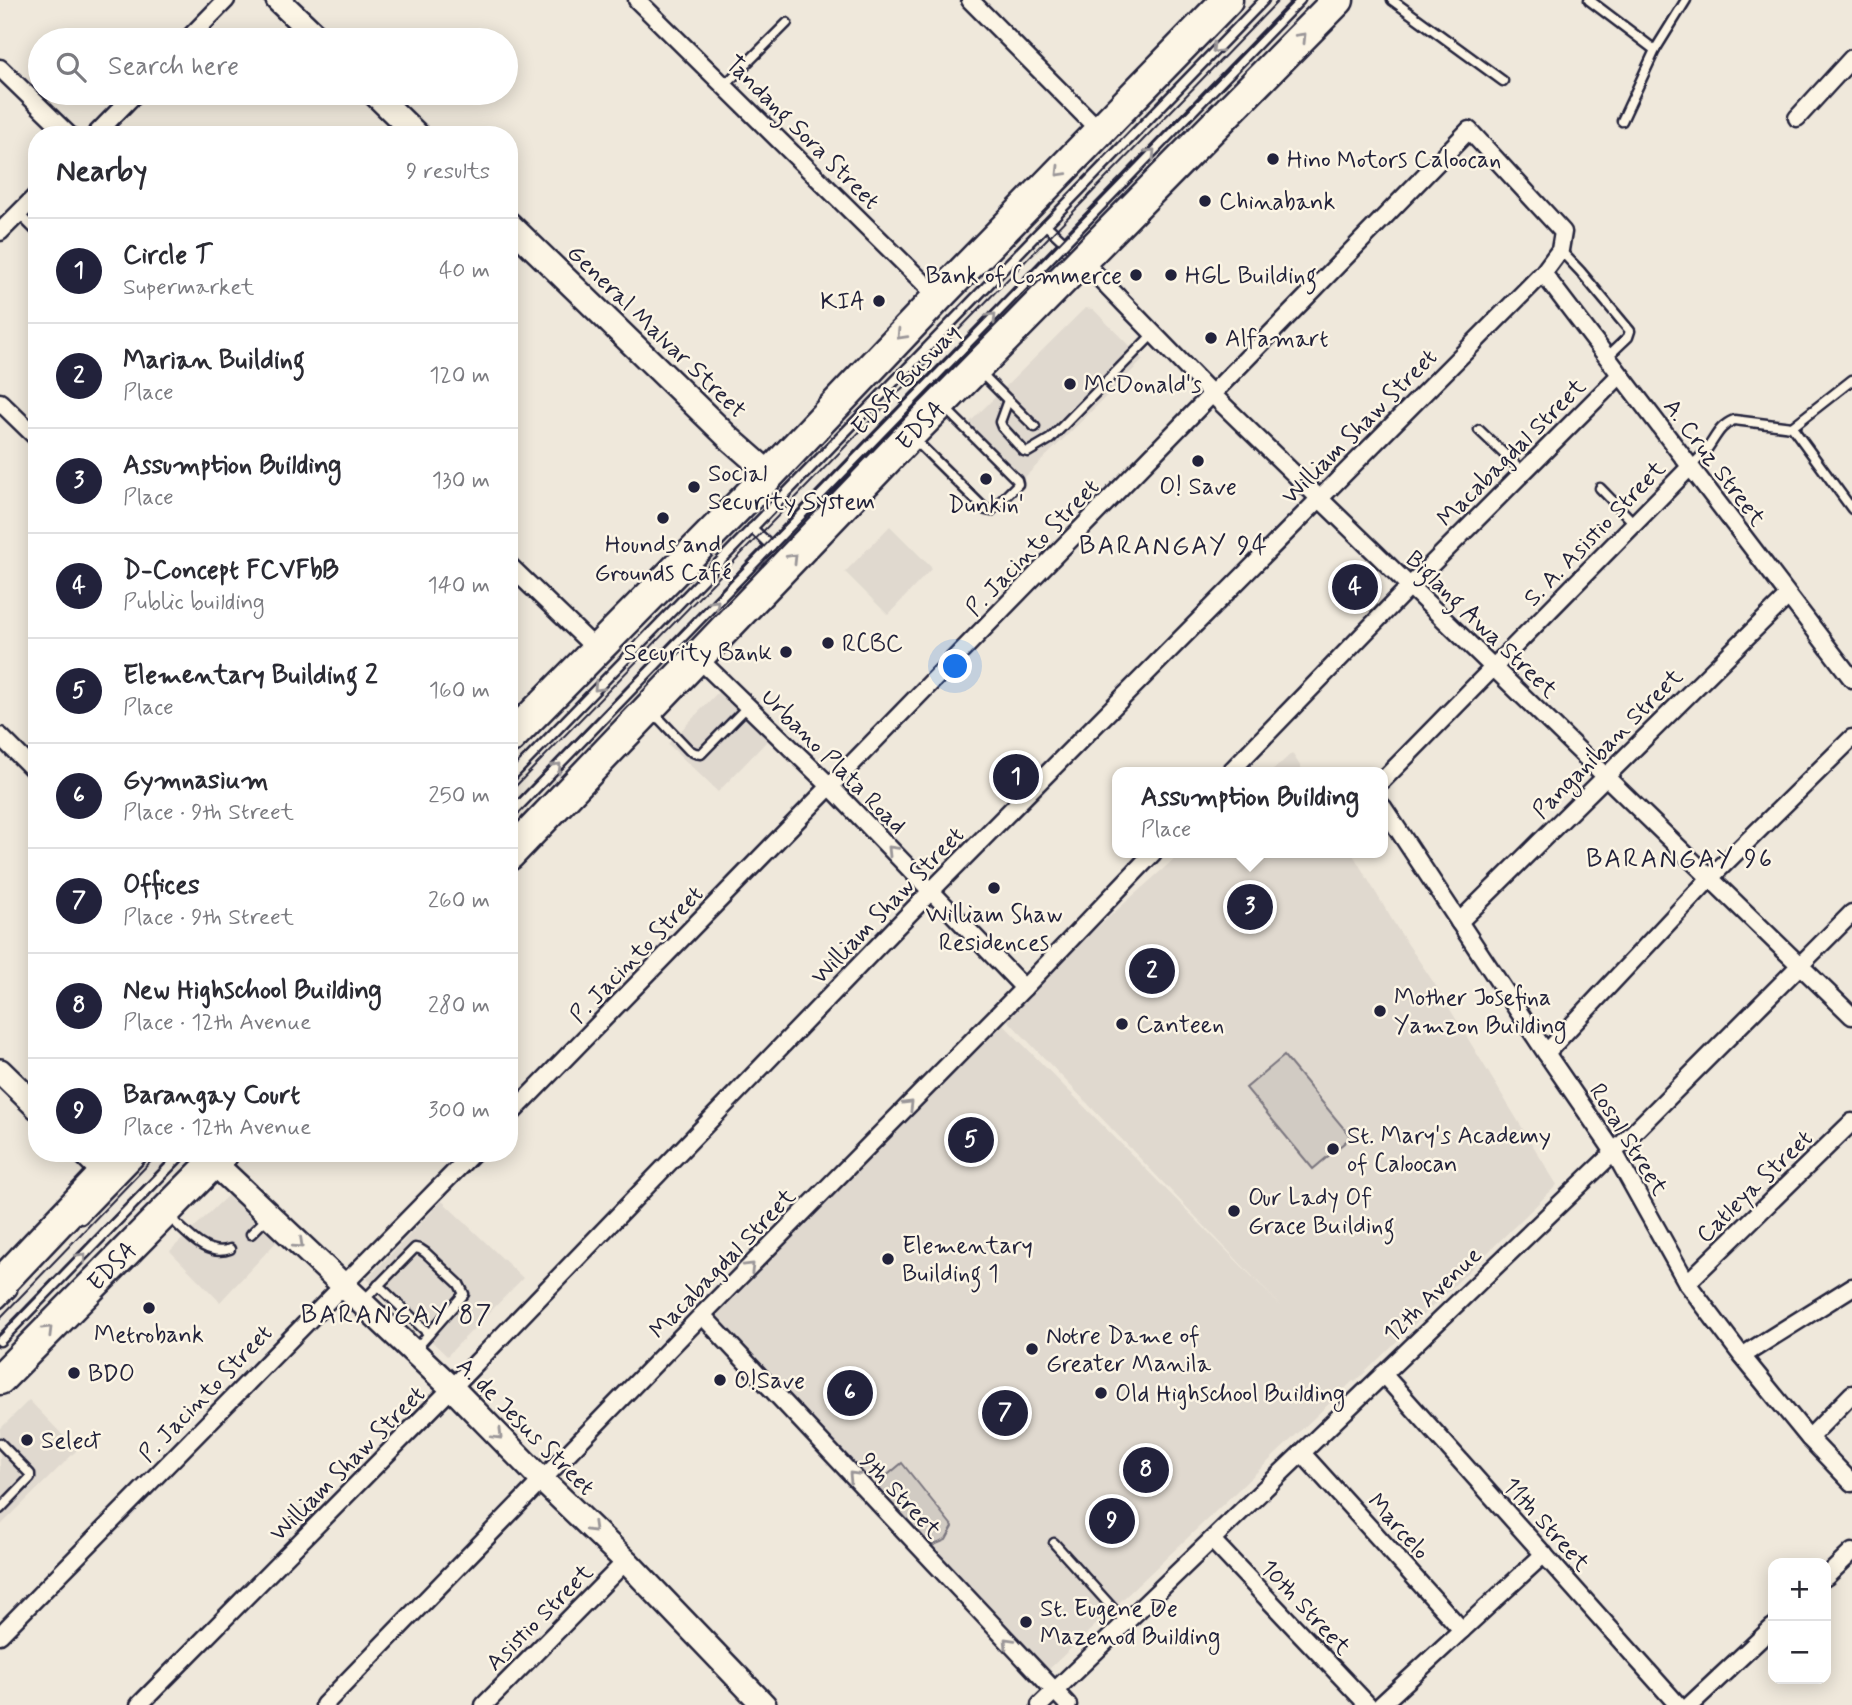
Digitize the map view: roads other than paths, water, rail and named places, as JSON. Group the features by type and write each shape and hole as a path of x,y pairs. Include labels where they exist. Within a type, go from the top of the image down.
{"highway":[{"path":"518,730 770,474 1227,0"},
{"name":"EDSA","path":"518,846 910,435 977,369 1073,252 1338,0"},
{"path":"6,1277 99,1162"},
{"name":"EDSA","path":"0,1379 187,1189 199,1162"}],"main road":[{"path":"278,0 307,28"},
{"path":"386,105 408,126"},
{"name":"General Malvar Street","path":"518,233 729,438 770,474"},
{"path":"0,1071 28,1098"},
{"name":"A. de Jesus Street","path":"210,1162 452,1388 626,1561 764,1705"}],"street":[{"path":"199,28 226,0"},
{"name":"Tandang Sora Street","path":"637,0 938,297"},
{"path":"970,0 1100,131"},
{"path":"1797,118 1852,58"},
{"path":"0,68 28,95"},
{"path":"38,105 60,126"},
{"path":"104,126 124,105"},
{"name":"P. Jacinto Street","path":"518,1107 1469,130 1563,232 1560,250"},
{"path":"0,232 28,204"},
{"name":"William Shaw Street","path":"139,1705 452,1388 931,891 1543,273 1560,250"},
{"name":"Biglang Awa Street","path":"1073,252 1212,394 1852,1016"},
{"name":"A. Cruz Street","path":"1543,273 1852,679"},
{"name":"Macabagdal Street","path":"1235,767 1620,375"},
{"path":"0,402 28,429"},
{"name":"S. A. Asistio Street","path":"1388,775 1690,467"},
{"path":"518,574 597,650"},
{"name":"Panganiban Street","path":"1459,922 1788,596"},
{"name":"Urbano Plata Road","path":"698,658 831,787 1024,988"},
{"path":"0,736 28,763"},
{"path":"1546,1053 1710,877 1852,738"},
{"name":"Rosal Street","path":"1388,815 1614,1152 1687,1283 1809,1438 1852,1483"},
{"name":"Macabagdal Street","path":"324,1705 1148,858"},
{"name":"12th Avenue","path":"1040,1705 1614,1152 1852,913"},
{"name":"Catleya Street","path":"1687,1283 1852,1122"},
{"name":"P. Jacinto Street","path":"0,1635 464,1162"},
{"path":"1742,1356 1852,1287"},
{"name":"9th Street","path":"702,1315 1068,1705"},
{"name":"11th Street","path":"1383,1374 1678,1705"},
{"path":"1809,1438 1852,1394"},
{"name":"Marcelo","path":"1302,1452 1462,1630"},
{"name":"10th Street","path":"1212,1539 1368,1705"},
{"path":"1831,1572 1852,1552"},
{"path":"1381,1705 1544,1554"},
{"name":"Asistio Street","path":"484,1705 626,1561"},
{"path":"1690,1705 1768,1631"}],"lane":[{"name":"EDSA Busway","path":"518,770 1264,0"},
{"name":"EDSA Busway","path":"518,807 771,546 1073,252 1300,0"},
{"path":"1392,0 1503,81"},
{"path":"1589,0 1655,50"},
{"path":"1622,121 1655,50 1686,0"},
{"path":"724,86 788,23"},
{"path":"19,213 28,222"},
{"path":"1045,225 1073,252"},
{"path":"1560,250 1630,331 1628,337 1607,357"},
{"path":"1008,400 1000,422 1024,451 1028,452 1050,439 1154,333"},
{"path":"977,369 1035,427"},
{"path":"1792,428 1852,380"},
{"path":"910,435 986,510 991,511 1018,482 942,404"},
{"path":"1690,467 1726,423 1734,420 1792,428 1852,509"},
{"path":"1479,430 1523,472"},
{"path":"1600,488 1635,524"},
{"path":"752,528 771,546"},
{"path":"650,709 689,750 701,754 747,707"},
{"path":"78,1223 137,1162"},
{"path":"0,1341 194,1162"},
{"path":"164,1212 205,1248 215,1252 230,1249"},
{"path":"251,1234 269,1216"},
{"path":"361,1303 415,1248 426,1253 459,1284 464,1294 413,1352"},
{"path":"0,1303 6,1277"},
{"path":"378,1285 429,1334"},
{"path":"0,1443 30,1474 30,1478 0,1509"},
{"path":"1054,1544 1126,1623"}],"tram line":[{"path":"518,784 1279,0"},
{"path":"518,800 1295,0"},
{"path":"0,1318 150,1162"},
{"path":"0,1335 166,1162"}],"place":[{"name":"Hino Motors Caloocan","path":"1273,159"},
{"name":"Chinabank","path":"1205,201"},
{"name":"Bank of Commerce","path":"1136,275"},
{"name":"HGL Building","path":"1171,275"},
{"name":"KIA","path":"879,301"},
{"name":"Alfamart","path":"1211,338"},
{"name":"McDonald's","path":"1070,384"},
{"name":"O! Save","path":"1198,461"},
{"name":"Dunkin'","path":"986,479"},
{"name":"Social Security System","path":"694,487"},
{"name":"Hounds and Grounds Café","path":"663,518"},
{"name":"D-Concept FCVFbB","path":"1355,587"},
{"name":"RCBC","path":"828,643"},
{"name":"Security Bank","path":"786,652"},
{"name":"Circle T","path":"1016,777"},
{"name":"William Shaw Residences","path":"994,888"},
{"name":"Assumption Building","path":"1250,907"},
{"name":"Marian Building","path":"1152,971"},
{"name":"Mother Josefina Yamzon Building","path":"1380,1011"},
{"name":"Canteen","path":"1122,1024"},
{"name":"Elementary Building 2","path":"971,1140"},
{"name":"St. Mary's Academy of Caloocan","path":"1333,1149"},
{"name":"Our Lady Of Grace Building","path":"1234,1211"},
{"name":"Elementary Building 1","path":"888,1259"},
{"name":"Metrobank","path":"149,1308"},
{"name":"Notre Dame of Greater Manila","path":"1032,1349"},
{"name":"BDO","path":"74,1373"},
{"name":"O!Save","path":"720,1380"},
{"name":"Gymnasium","path":"850,1393"},
{"name":"Old Highschool Building","path":"1101,1393"},
{"name":"Offices","path":"1005,1413"},
{"name":"Select","path":"27,1440"},
{"name":"New Highschool Building","path":"1146,1470"},
{"name":"Barangay Court","path":"1112,1521"},
{"name":"St. Eugene De Mazenod Building","path":"1026,1622"}],"district":[{"name":"BARANGAY 94","path":"1174,545"},
{"name":"BARANGAY 96","path":"1680,858"},
{"name":"BARANGAY 87","path":"397,1314"}]}
